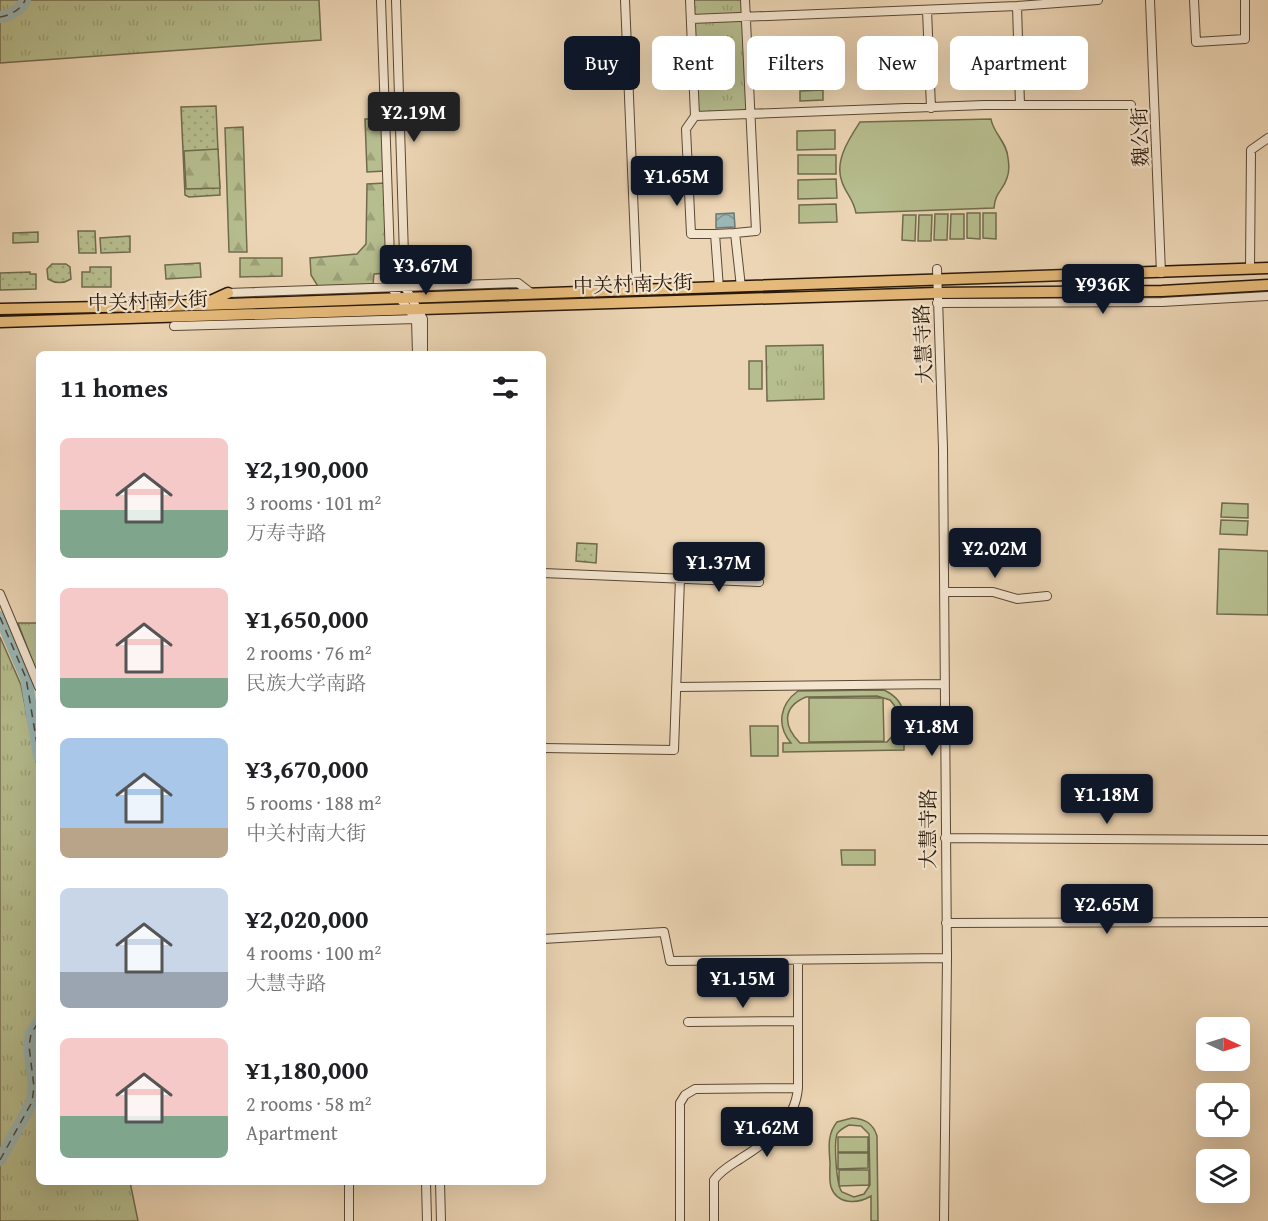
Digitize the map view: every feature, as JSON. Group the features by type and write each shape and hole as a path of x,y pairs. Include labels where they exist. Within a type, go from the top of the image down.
{"main road":[{"name":"中关村南大街","path":"0,322 271,315 413,308 531,293 1268,268"},
{"name":"中关村南大街","path":"0,309 202,306 413,308 937,298 1162,291 1268,285"},
{"path":"202,306 228,293"},
{"path":"255,323 271,315"},
{"path":"152,319 174,326"}],"street":[{"path":"381,0 391,287 413,308 417,351"},
{"path":"396,0 405,287 413,308 422,351"},
{"path":"625,0 637,290"},
{"path":"690,0 695,116 686,129 691,234 756,231 745,0"},
{"path":"691,19 1017,6 1098,0"},
{"name":"魏公街","path":"1150,0 1161,273"},
{"path":"1194,0 1196,42 1245,39 1245,0"},
{"path":"1017,6 1020,105"},
{"path":"927,9 931,108"},
{"path":"695,116 1020,105 1131,105"},
{"path":"1250,269 1251,150 1268,138"},
{"path":"735,233 741,287"},
{"path":"715,234 719,288"},
{"name":"大慧寺路","path":"937,269 942,387 947,958 944,1221"},
{"name":"中关村南大街","path":"228,293 518,283 531,293"},
{"name":"中关村南大街","path":"937,298 1162,302 1268,296"},
{"name":"中关村南大街","path":"174,326 246,325 413,308"},
{"path":"546,573 759,582"},
{"path":"546,748 675,750 680,578"},
{"path":"944,592 993,592 1017,599 1047,596"},
{"path":"0,594 36,680"},
{"path":"677,687 944,684"},
{"path":"945,838 1268,840"},
{"path":"946,923 1268,922"},
{"path":"546,939 664,932 670,960 947,958"},
{"path":"714,1221 714,1180 721,1171 774,1136 796,1102 798,1088 798,960"},
{"path":"688,1022 798,1021"},
{"path":"681,1221 680,1103 685,1095 695,1089 798,1088"},
{"path":"349,1185 349,1221"},
{"path":"426,1185 427,1221"},
{"path":"440,1185 441,1221"}],"green space":[{"path":"0,0 319,0 321,40 0,63"},
{"path":"691,0 746,0 747,90 750,90 751,114 695,116 694,90 735,90 735,36 692,36"},
{"path":"823,90 823,100 800,101 800,91"},
{"path":"216,106 220,195 189,197 185,195 181,107"},
{"path":"383,114 385,171 367,172 365,119 377,119 377,115"},
{"path":"991,119 1007,152 1009,166 1007,178 996,198 994,208 856,213 842,182 840,166 844,150 860,122"},
{"path":"243,127 247,252 229,252 225,128"},
{"path":"835,130 835,149 797,150 797,131"},
{"path":"218,149 220,188 186,189 184,151"},
{"path":"798,155 836,155 836,174 798,174"},
{"path":"836,179 837,198 798,199 798,180"},
{"path":"385,183 388,273 374,274 373,286 319,288 311,275 310,258 357,254 366,244 367,184"},
{"path":"836,204 837,222 799,223 799,205"},
{"path":"967,213 980,213 980,239 967,238"},
{"path":"983,213 996,213 996,239 983,238"},
{"path":"935,214 948,214 947,240 934,240"},
{"path":"951,214 964,214 964,239 950,239"},
{"path":"903,215 916,215 915,241 902,240"},
{"path":"919,215 932,215 931,241 918,241"},
{"path":"78,231 95,231 96,253 79,253"},
{"path":"38,232 38,242 13,243 13,233"},
{"path":"130,236 130,252 101,253 100,238"},
{"path":"240,258 282,258 282,276 240,277"},
{"path":"200,263 201,277 166,279 165,265"},
{"path":"52,264 66,264 70,267 71,279 60,283 48,279 47,269"},
{"path":"90,267 111,267 111,287 82,287 82,272 90,272"},
{"path":"30,272 30,274 36,274 36,289 0,290 0,273"},
{"path":"823,345 824,399 767,401 766,346"},
{"path":"749,361 762,361 762,389 749,389"},
{"path":"1222,503 1248,504 1248,518 1221,517"},
{"path":"1221,520 1248,521 1247,535 1220,534"},
{"path":"577,543 597,544 596,563 576,561"},
{"path":"1219,549 1268,551 1268,615 1217,614"},
{"path":"18,623 36,623 36,671"},
{"path":"0,637 21,685 36,760 36,1185 131,1185 138,1221 0,1221"},
{"path":"884,690 892,695 902,707 901,728 893,742 904,743 904,750 783,752 783,743 791,743 783,729 782,715 787,702 798,691","holes":["877,696 890,700 899,718 894,734 887,742 800,743 790,730 789,711 798,701 806,697"]},
{"path":"809,698 883,698 884,741 809,742"},
{"path":"750,726 778,726 778,756 751,756"},
{"path":"841,850 875,850 875,865 842,865"},
{"path":"852,1118 861,1119 871,1125 877,1136 878,1221 871,1221 871,1196 854,1201 843,1200 834,1193 831,1187 829,1141 837,1122","holes":["847,1126 861,1126 869,1134 870,1185 864,1194 854,1197 842,1192 840,1188 836,1164 836,1139 837,1134"]},
{"path":"838,1137 868,1137 868,1152 838,1152"},
{"path":"838,1153 868,1153 868,1168 838,1169"},
{"path":"839,1170 869,1170 869,1185 839,1186"}],"water":[{"path":"734,213 735,227 716,228 716,214"}],"waterway":[{"path":"0,17 15,12 25,0"},
{"path":"0,617 26,678 36,738"},
{"path":"0,1160 32,1102 34,1087 29,1046 31,1034 36,1026"}],"ferry route":[{"path":"0,17 15,12 25,0"},
{"path":"0,617 26,678 36,738"},
{"path":"0,1160 32,1102 34,1087 29,1046 31,1034 36,1026"}]}
